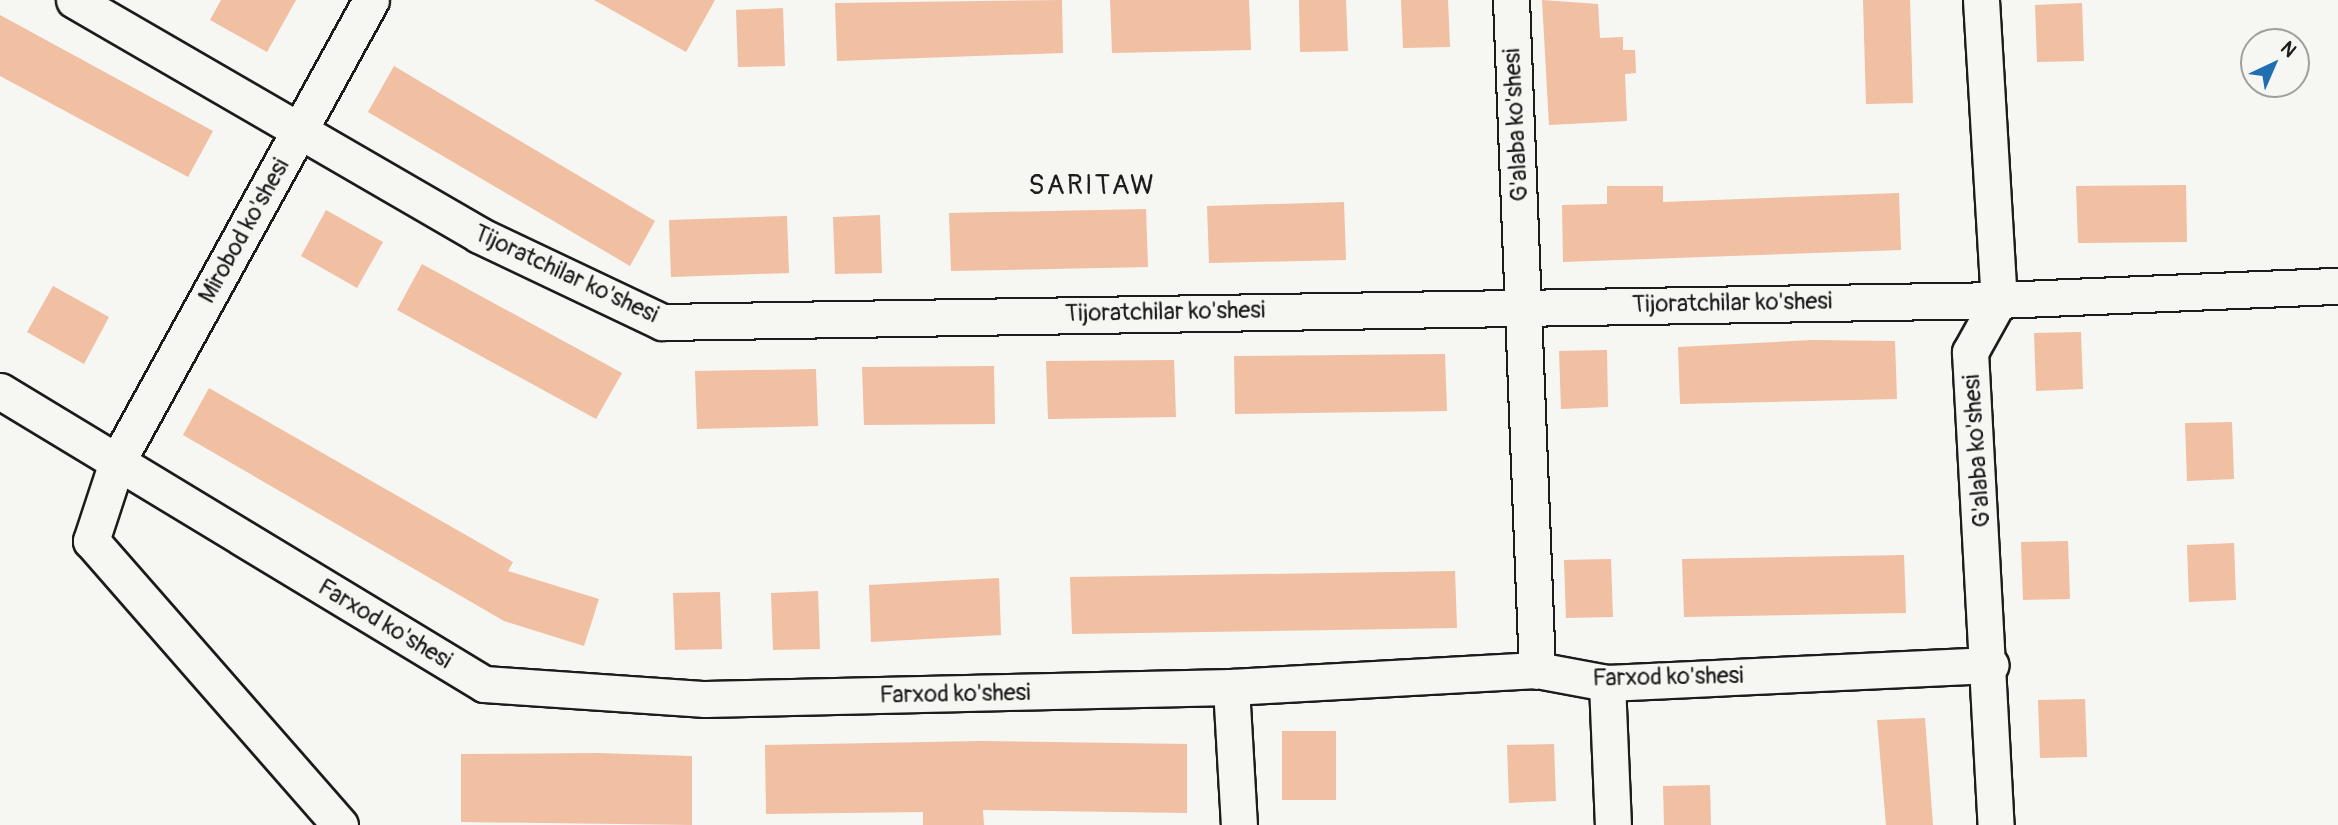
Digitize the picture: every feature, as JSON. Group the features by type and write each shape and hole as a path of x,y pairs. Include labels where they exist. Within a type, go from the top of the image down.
{"street":[{"name":"Tijoratchilar ko'shesi","path":"74,0 479,235 662,322 1999,300 2338,286"},
{"name":"Mirobod ko'shesi","path":"340,825 91,541 117,462 371,0"},
{"name":"G'alaba ko'shesi","path":"1511,0 1525,306 1536,670"},
{"path":"1981,0 1999,300"},
{"name":"G'alaba ko'shesi","path":"1996,825 1991,665 1970,352 1999,300"},
{"name":"Farxod ko'shesi","path":"0,391 484,684 705,699 1231,687 1536,670 1606,683 1991,665"},
{"path":"1606,683 1613,825"},
{"path":"1231,687 1239,825"}],"building":[{"path":"221,0 296,0 267,52 210,20"},
{"path":"594,0 715,0 686,52"},
{"path":"1062,0 1063,53 837,61 835,3"},
{"path":"1110,0 1249,0 1251,50 1112,53"},
{"path":"1299,0 1346,0 1348,51 1300,52"},
{"path":"1401,0 1448,0 1450,47 1403,48"},
{"path":"1542,0 1598,4 1600,38 1623,37 1623,50 1635,50 1636,73 1625,74 1627,121 1549,125"},
{"path":"1863,0 1910,0 1913,103 1866,104"},
{"path":"2082,3 2084,61 2037,62 2035,5"},
{"path":"783,8 785,66 738,67 736,10"},
{"path":"0,15 213,131 188,177 0,76"},
{"path":"394,66 655,221 630,266 368,112"},
{"path":"2186,185 2187,242 2078,243 2076,186"},
{"path":"1607,186 1663,186 1663,202 1899,193 1901,250 1563,262 1562,205 1607,204"},
{"path":"1344,202 1346,260 1209,263 1207,206"},
{"path":"1146,209 1148,267 951,271 949,213"},
{"path":"326,210 383,242 357,288 301,256"},
{"path":"880,215 882,273 835,274 833,217"},
{"path":"787,216 789,273 671,277 669,220"},
{"path":"422,264 622,373 596,419 397,310"},
{"path":"53,286 109,317 84,364 27,332"},
{"path":"2081,332 2083,389 2036,391 2034,333"},
{"path":"1812,340 1895,341 1897,399 1680,404 1678,347"},
{"path":"1607,350 1608,407 1561,409 1559,351"},
{"path":"1445,354 1447,411 1235,414 1234,356"},
{"path":"1174,360 1176,417 1048,419 1046,361"},
{"path":"994,366 995,424 864,425 862,367"},
{"path":"816,369 818,426 697,429 695,371"},
{"path":"209,388 513,562 508,571 599,599 584,646 504,621 183,435"},
{"path":"2232,422 2234,479 2187,481 2185,423"},
{"path":"2068,541 2070,599 2023,600 2021,542"},
{"path":"2234,543 2236,600 2189,602 2187,545"},
{"path":"1904,555 1906,613 1684,617 1682,559"},
{"path":"1611,559 1613,617 1566,618 1564,560"},
{"path":"1455,571 1457,628 1072,634 1070,577"},
{"path":"999,578 1001,635 871,642 869,585"},
{"path":"818,591 820,649 773,650 771,593"},
{"path":"720,592 722,649 675,650 673,593"},
{"path":"2085,699 2087,757 2040,758 2038,700"},
{"path":"1925,718 1933,825 1886,825 1877,720"},
{"path":"1282,731 1336,731 1336,800 1282,800"},
{"path":"982,741 1187,744 1187,813 983,810 984,825 923,825 923,812 766,814 765,745"},
{"path":"1554,744 1556,801 1509,803 1507,745"},
{"path":"597,753 692,756 692,825 461,822 461,754"},
{"path":"1710,785 1711,825 1664,825 1663,786"}],"district":[{"name":"SARITAW","path":"1092,186"}]}
